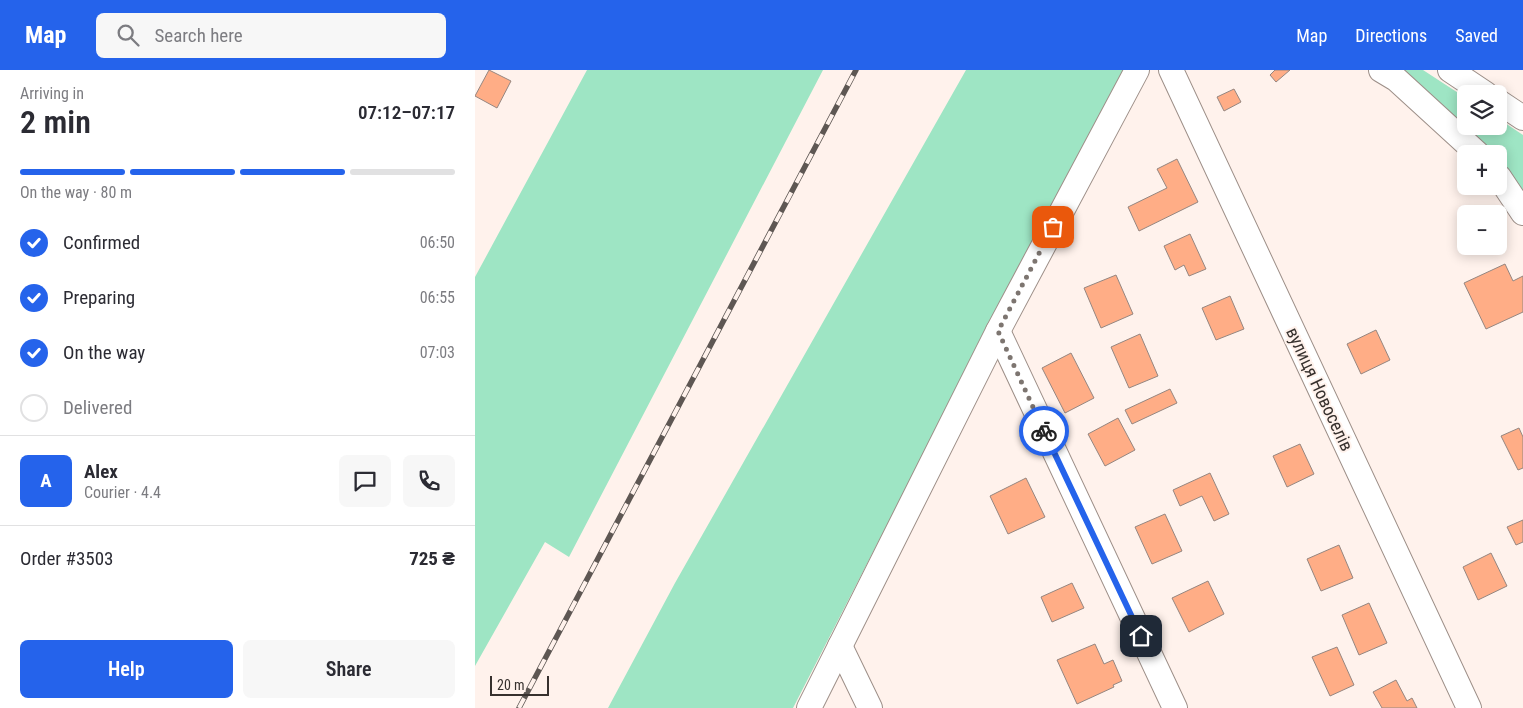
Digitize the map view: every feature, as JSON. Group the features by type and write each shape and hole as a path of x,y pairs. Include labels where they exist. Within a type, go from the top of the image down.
{"street":[{"path":"809,708 998,331 1137,70"},
{"name":"вулиця Новоселів","path":"1171,70 1469,708"},
{"path":"1381,70 1397,79 1468,145"},
{"path":"1450,70 1473,85"},
{"path":"1507,107 1523,118"},
{"path":"1507,189 1523,213"},
{"path":"998,331 1175,708"},
{"path":"840,646 870,708"}],"green space":[{"path":"587,70 823,70 569,557 545,542 475,666 475,277"},
{"path":"966,70 1123,70 992,320 793,708 608,708 675,583"},
{"path":"1398,70 1423,70 1457,92 1457,124"},
{"path":"1507,124 1523,135 1523,197 1507,174 1507,145 1480,145 1469,135 1507,135"}],"building":[{"path":"489,70 511,81 497,108 475,96"},
{"path":"1275,70 1290,70 1276,82 1270,75"},
{"path":"1234,89 1241,102 1224,111 1217,97"},
{"path":"1177,159 1198,202 1139,231 1128,207 1167,188 1157,169"},
{"path":"1190,234 1206,269 1189,276 1184,265 1175,270 1164,246"},
{"path":"1505,264 1513,281 1523,276 1523,312 1486,329 1464,283"},
{"path":"1116,275 1133,314 1101,328 1084,288"},
{"path":"1230,296 1244,329 1216,340 1202,308"},
{"path":"1376,330 1390,360 1361,374 1347,344"},
{"path":"1140,334 1158,376 1129,388 1111,347"},
{"path":"1071,353 1094,398 1065,413 1042,368"},
{"path":"1170,389 1177,403 1132,424 1125,410"},
{"path":"1118,418 1135,450 1105,466 1088,434"},
{"path":"1519,428 1523,437 1523,468 1518,470 1501,436"},
{"path":"1300,444 1314,474 1287,487 1273,456"},
{"path":"1210,473 1229,514 1214,521 1202,496 1180,506 1173,490"},
{"path":"1026,478 1045,517 1008,534 990,496"},
{"path":"1165,514 1182,551 1152,564 1135,527"},
{"path":"1523,520 1523,542 1516,545 1507,527"},
{"path":"1339,545 1353,578 1321,591 1307,559"},
{"path":"1491,553 1507,586 1478,600 1463,567"},
{"path":"1208,581 1224,614 1189,632 1172,598"},
{"path":"1072,583 1084,608 1052,622 1041,597"},
{"path":"1369,603 1387,643 1359,655 1342,615"},
{"path":"1095,644 1104,664 1113,660 1122,681 1113,685 1114,687 1077,704 1057,660"},
{"path":"1337,647 1354,685 1330,696 1312,657"},
{"path":"1396,680 1407,701 1412,698 1417,708 1382,708 1373,692"}],"railway":[{"path":"519,708 856,70"}],"way so far":[{"path":"1044,431 998,331 1053,227"}],"route":[{"path":"1044,431 1141,636"}]}
